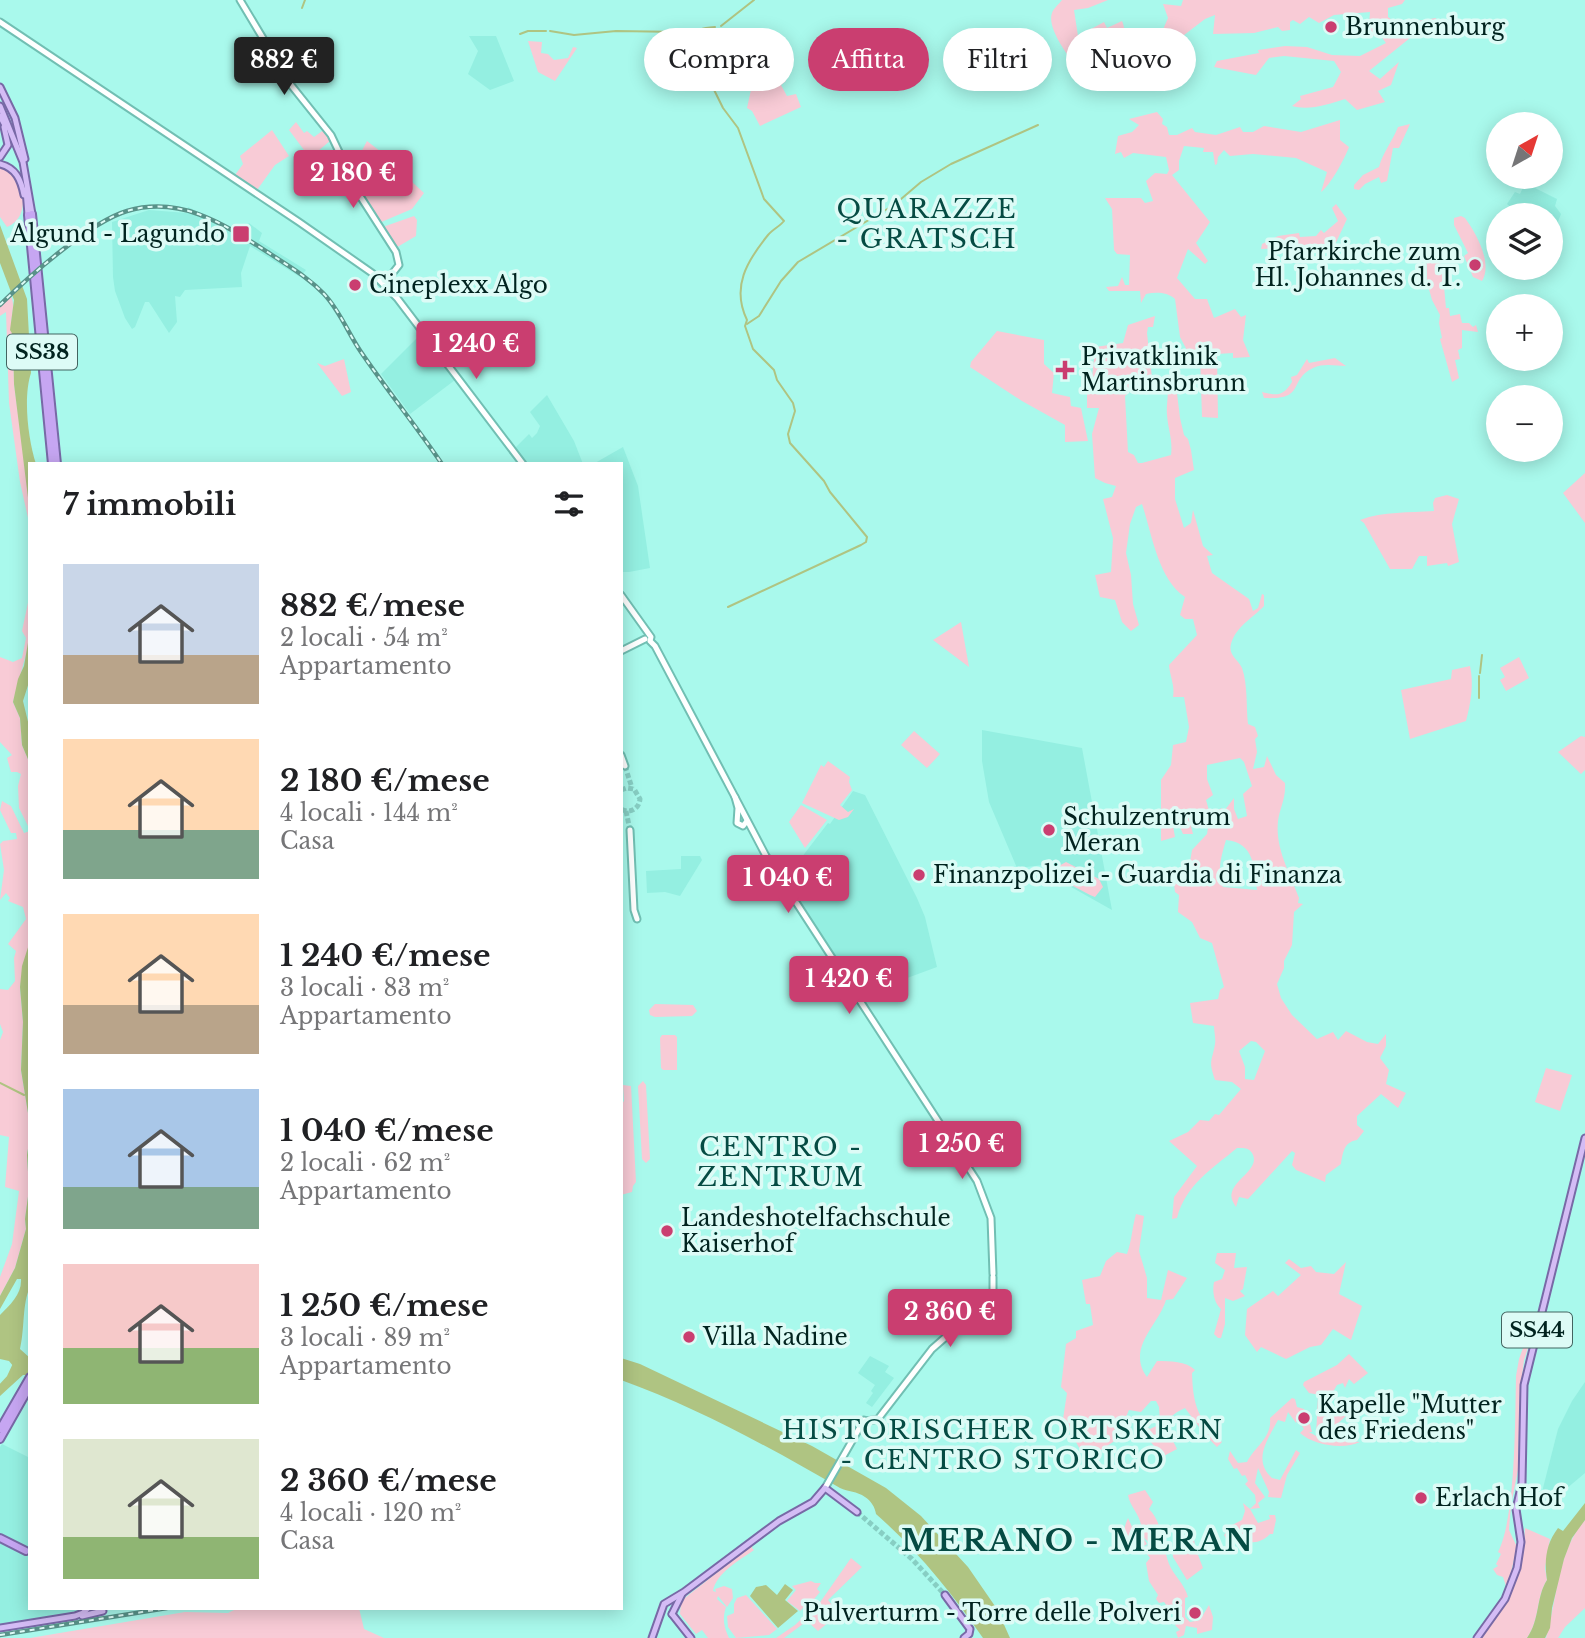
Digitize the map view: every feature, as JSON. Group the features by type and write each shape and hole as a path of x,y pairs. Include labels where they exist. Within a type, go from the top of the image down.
{"highway":[{"name":"SS38","path":"30,214 55,462"},
{"path":"0,1429 28,1383"},
{"path":"0,1439 28,1383"},
{"path":"0,1538 28,1552"}],"main road":[{"path":"240,0 291,85 331,135 360,196 396,252 398,265 384,284"},
{"path":"0,22 357,261 384,284 521,462"},
{"path":"0,87 21,136 26,173"},
{"name":"SS38","path":"0,106 14,135 26,173 30,214"},
{"path":"0,157 8,145 1,118"},
{"name":"SS38","path":"1,118 20,164 30,214"},
{"path":"0,164 12,170 21,181 30,214"},
{"path":"623,598 659,653 742,806 747,823"},
{"path":"623,650 648,639"},
{"path":"623,760 625,766"},
{"path":"652,1638 660,1618 684,1592 779,1521 813,1502 827,1485 854,1434 866,1422 875,1421 880,1416 932,1349 990,1298 993,1289 991,1218 983,1193 865,1009 854,998 851,987 747,823 741,816 737,819 735,797"},
{"path":"630,830 634,919"},
{"name":"SS44","path":"1477,1638 1505,1599 1519,1560 1521,1542 1516,1509 1522,1483 1524,1385 1585,1138"},
{"path":"827,1485 857,1512"},
{"path":"945,1595 970,1628 970,1633 964,1638"},
{"path":"672,1604 664,1604 667,1612 691,1638"},
{"path":"75,1616 85,1610"},
{"path":"0,1628 103,1612 100,1610"}],"shaded area":[{"path":"1062,0 1108,0 1074,10 1077,28 1066,28 1066,52 1052,24 1053,11"},
{"path":"1183,0 1405,0 1402,4 1388,8 1388,17 1392,20 1417,21 1436,18 1434,35 1421,30 1410,30 1410,38 1369,71 1380,79 1399,62 1391,85 1378,91 1385,102 1357,110 1345,99 1305,108 1292,106 1301,99 1300,96 1333,87 1341,72 1334,61 1284,56 1269,58 1256,75 1214,67 1217,61 1285,46 1307,47 1332,55 1360,56 1386,43 1380,35 1368,36 1370,12 1334,15 1319,23 1309,17 1300,24 1293,20 1290,22 1290,30 1282,31 1278,27 1254,33 1213,34 1215,15 1193,28 1164,28 1168,18 1163,4 1181,6"},
{"path":"1122,21 1124,28 1107,28"},
{"path":"1104,22 1107,28 1093,28"},
{"path":"469,36 496,36 514,81 490,90 468,74 478,51"},
{"path":"528,41 542,42 541,53 548,54 554,60 568,58 573,47 577,48 555,81 538,72"},
{"path":"751,91 784,91 787,96 796,94 801,107 760,126 752,111 747,108"},
{"path":"1157,112 1169,135 1177,135 1192,128 1195,132 1216,135 1240,127 1243,132 1253,132 1264,126 1301,132 1340,120 1340,140 1349,147 1333,178 1321,192 1327,172 1296,158 1253,154 1230,156 1224,150 1215,165 1213,152 1184,146 1179,170 1172,175 1210,222 1196,243 1208,261 1205,264 1188,249 1177,278 1195,299 1207,299 1214,318 1235,309 1241,317 1246,315 1243,340 1250,357 1233,358 1233,353 1217,354 1218,418 1202,417 1200,355 1190,356 1180,337 1175,299 1165,294 1150,293 1146,294 1141,303 1140,291 1109,291 1106,287 1118,286 1122,277 1125,285 1129,285 1130,255 1117,254 1114,250 1112,209 1105,198 1141,198 1145,203 1153,201 1146,181 1155,173 1167,174 1169,170 1166,157 1133,153 1124,158 1121,152 1115,154 1118,136 1132,132 1139,125 1129,119"},
{"path":"296,122 304,133 307,131 314,137 325,129 331,140 310,158 289,130"},
{"path":"1410,124 1399,148 1393,148 1387,181 1381,183 1379,177 1359,190 1354,189 1354,185 1363,175 1379,167 1398,127"},
{"path":"272,130 289,156 275,165 257,190 235,175 243,164 240,156"},
{"path":"367,141 412,176 410,180 424,193 412,209 379,223 350,173"},
{"path":"0,166 15,178 23,196 20,214 15,222 7,227 0,217"},
{"path":"1522,189 1537,189 1557,199 1556,203 1508,203 1515,192 1520,194"},
{"path":"1336,204 1347,219 1332,251 1261,249 1262,244 1278,236 1299,233 1300,237 1316,236 1321,230 1324,233 1338,221 1332,208"},
{"path":"188,207 243,232 249,223 262,233 259,241 306,270 300,277 250,246 241,273 242,287 185,290 180,297 175,296 177,322 169,333 149,302 145,302 132,329 115,291 112,222 149,210 187,213"},
{"path":"414,216 417,220 416,236 394,249 380,228"},
{"path":"1454,218 1465,218 1482,248 1486,266 1482,281 1473,277 1464,256 1468,253 1454,225"},
{"path":"0,225 27,299 31,373 27,394 28,418 36,462 28,462 28,498 14,384 13,335 10,330 14,300 0,263"},
{"path":"1426,247 1442,265 1446,308 1449,308 1450,316 1460,314 1462,323 1469,323 1473,327 1476,325 1478,332 1462,330 1462,348 1458,350 1460,359 1455,360 1459,378 1452,382 1440,339 1440,315 1427,282"},
{"path":"11,296 14,384 27,478 28,518 9,403 6,312 0,316 0,307"},
{"path":"1155,316 1153,327 1148,327 1147,333 1152,378 1130,375 1132,390 1125,396 1128,452 1134,455 1138,463 1171,455 1167,386 1176,385 1180,418 1191,450 1194,470 1175,478 1175,499 1184,528 1191,523 1193,510 1203,546 1213,555 1207,556 1212,573 1249,599 1253,611 1258,608 1262,594 1264,595 1264,606 1237,632 1230,648 1244,675 1248,724 1255,727 1258,736 1255,739 1257,752 1253,769 1264,767 1267,756 1276,775 1285,783 1278,821 1279,841 1299,898 1298,903 1303,904 1294,912 1292,945 1277,984 1281,998 1292,1015 1317,1039 1333,1032 1338,1040 1346,1031 1367,1042 1378,1044 1386,1034 1386,1046 1380,1058 1389,1070 1386,1084 1406,1093 1398,1108 1381,1094 1357,1116 1357,1125 1364,1131 1357,1140 1347,1145 1341,1164 1326,1175 1325,1182 1296,1170 1292,1165 1295,1153 1292,1151 1248,1199 1239,1197 1236,1207 1232,1192 1251,1168 1254,1158 1249,1150 1237,1148 1193,1186 1177,1218 1172,1219 1174,1197 1197,1166 1169,1141 1188,1132 1200,1120 1209,1121 1215,1114 1219,1115 1241,1089 1232,1082 1215,1080 1211,1065 1215,1042 1214,1026 1193,1023 1190,1003 1218,999 1220,990 1224,987 1212,943 1200,938 1192,922 1178,912 1179,895 1175,892 1174,884 1187,880 1192,850 1207,834 1208,828 1196,814 1188,814 1193,834 1183,834 1178,823 1173,826 1175,837 1161,841 1161,780 1171,765 1173,745 1186,742 1189,727 1184,697 1173,697 1169,665 1197,635 1193,619 1185,619 1180,615 1185,597 1168,579 1162,568 1142,504 1136,507 1130,524 1126,553 1133,604 1139,625 1131,631 1122,622 1115,600 1100,597 1095,575 1111,572 1113,538 1103,499 1112,497 1116,486 1095,478 1092,434 1099,408 1087,408 1087,379 1092,378 1095,347 1123,343 1128,325","holes":["1240,758 1244,762 1252,786 1243,794 1247,816 1238,819 1234,798 1222,814 1222,808 1210,814 1206,800 1213,795 1207,779 1207,765","1226,840 1243,846 1254,865 1257,890 1223,887 1221,858","1251,1041 1265,1051 1254,1080 1245,1079 1245,1067 1239,1051"]},
{"path":"997,331 1044,340 1044,364 1054,373 1052,393 1070,397 1071,406 1081,408 1088,441 1065,442 1065,425 970,367 971,362"},
{"path":"421,334 455,380 410,414 381,374"},
{"path":"1335,358 1346,366 1317,366 1300,378 1292,393 1277,398 1264,398 1262,392 1276,394 1286,390 1292,382 1291,377 1297,375 1307,359 1309,363"},
{"path":"344,359 351,392 342,396 317,363 325,366"},
{"path":"547,395 574,441 582,462 526,462 515,448 529,434 532,438 540,426 530,412"},
{"path":"623,447 638,486 650,568 623,572 623,462 597,462"},
{"path":"1585,473 1585,523 1563,493"},
{"path":"1447,495 1459,499 1452,524 1459,562 1448,566 1447,563 1427,566 1427,556 1419,556 1412,569 1390,569 1360,520 1387,514 1434,511 1435,498"},
{"path":"28,602 28,647 13,702 20,718 22,745 28,759 28,826 19,808 18,786 21,774 11,772 7,758 12,755 0,742 0,657 13,662 22,658 26,638 22,631"},
{"path":"961,622 969,667 933,640"},
{"path":"28,643 28,685 23,701 28,722 28,759 22,745 20,718 13,702"},
{"path":"1519,657 1529,678 1506,691 1500,680 1505,677 1500,668"},
{"path":"1470,666 1472,680 1466,721 1410,739 1401,690 1451,679 1452,670"},
{"name":"Schulzentrum Meran","path":"982,730 1082,748 1112,910 1048,874 1053,864 1017,868 989,802 982,761"},
{"path":"914,731 940,754 927,768 901,745"},
{"path":"1581,736 1585,737 1585,770 1581,774 1558,752"},
{"path":"828,761 850,777 852,790 840,805 848,812 854,809 848,817 839,820 802,803 821,765 824,767"},
{"path":"853,791 865,795 917,898 925,917 937,967 899,981 863,1000 785,879"},
{"path":"2,801 11,806 24,833 28,832 28,950 20,987 23,1022 21,1070 28,1113 28,1196 26,1229 15,1268 0,1296 0,1277 12,1244 19,1191 5,1187 9,1137 0,1135 0,1040 3,1032 0,1024 0,989 8,990 15,981 16,951 8,944 26,919 23,907 8,901 10,898 6,893 0,900 4,870 0,844 17,839 16,833 11,833 0,810"},
{"path":"801,805 827,820 805,848 789,822"},
{"path":"681,856 700,856 702,860 680,896 665,892 647,893 646,871 681,869"},
{"path":"1066,862 1099,879 1103,887 1095,897 1058,878 1057,867"},
{"path":"28,947 28,1113 21,1070 22,966"},
{"path":"655,1004 693,1005 697,1011 692,1016 655,1017 650,1015 649,1010"},
{"path":"662,1035 677,1037 677,1070 661,1068"},
{"path":"1546,1068 1572,1075 1560,1111 1535,1102"},
{"path":"643,1081 646,1085 650,1159 646,1163 642,1159 638,1086"},
{"path":"623,1085 631,1086 636,1182 632,1192 623,1194 623,1102"},
{"path":"28,1196 28,1294 20,1349 28,1356 28,1375 23,1375 0,1396 0,1388 13,1375 14,1367 9,1361 0,1359 0,1315 17,1294 21,1279 17,1279 0,1309 0,1296 15,1268 26,1229"},
{"path":"1136,1214 1144,1216 1139,1251 1147,1278 1147,1298 1161,1300 1168,1270 1187,1278 1173,1299 1166,1300 1146,1337 1140,1356 1141,1366 1147,1377 1157,1361 1182,1363 1195,1370 1192,1373 1198,1411 1222,1442 1217,1447 1185,1408 1168,1421 1168,1430 1177,1449 1160,1458 1160,1454 1144,1433 1138,1432 1139,1429 1150,1429 1160,1424 1159,1407 1156,1401 1151,1401 1141,1412 1129,1410 1123,1424 1125,1434 1086,1460 1063,1419 1067,1393 1061,1387 1066,1344 1076,1338 1076,1331 1093,1325 1082,1280 1100,1276 1106,1261 1117,1252 1127,1254"},
{"path":"1217,1253 1236,1253 1234,1268 1247,1267 1243,1289 1240,1291 1245,1296 1233,1301 1225,1298 1225,1324 1221,1338 1214,1334 1221,1309 1215,1300 1213,1285 1222,1279 1225,1270 1215,1263"},
{"path":"1289,1259 1301,1268 1311,1266 1316,1272 1334,1274 1346,1262 1339,1294 1362,1306 1351,1340 1333,1329 1321,1345 1310,1347 1286,1359 1261,1347 1257,1352 1245,1335 1247,1309 1273,1291 1278,1296 1301,1275 1285,1263"},
{"path":"1528,1334 1530,1342 1524,1360 1520,1394 1518,1470 1509,1530 1517,1547 1507,1589 1503,1577 1497,1575 1493,1569 1498,1566 1496,1564 1501,1554 1498,1552 1508,1516 1513,1467 1516,1376"},
{"path":"1349,1354 1368,1373 1354,1384 1349,1379 1345,1388 1343,1383 1337,1385 1330,1397 1309,1393 1303,1385 1304,1382 1337,1365"},
{"path":"870,1356 889,1366 885,1372 894,1378 872,1407 866,1403 875,1385 858,1373"},
{"path":"623,1359 640,1364 812,1446 886,1488 921,1516 968,1567 997,1609 1010,1638 983,1638 959,1604 906,1543 876,1514 865,1497 840,1488 760,1443 623,1381"},
{"path":"1585,1382 1585,1473 1547,1505 1542,1499 1543,1488 1558,1429"},
{"path":"1318,1396 1325,1398 1328,1411 1337,1413 1340,1403 1346,1416 1322,1438 1360,1442 1337,1446 1312,1441 1300,1433 1304,1429 1302,1426 1305,1417 1298,1417 1296,1423 1288,1412 1285,1422 1278,1420 1266,1442 1263,1464 1272,1478 1280,1480 1296,1450 1300,1453 1287,1475 1281,1498 1268,1497 1269,1492 1258,1468 1255,1483 1265,1497 1258,1503 1260,1508 1250,1509 1256,1503 1255,1495 1245,1484 1248,1481 1245,1475 1242,1476 1237,1468 1234,1469 1228,1459 1230,1451 1238,1463 1247,1462 1266,1436 1270,1418 1292,1398 1295,1399 1297,1407 1304,1409 1312,1421 1307,1424 1310,1424 1312,1432 1309,1432 1316,1436"},
{"path":"2,1444 28,1457 28,1610 98,1610 0,1626"},
{"path":"1145,1490 1153,1502 1149,1509 1160,1528 1169,1564 1188,1597 1185,1598 1185,1617 1190,1622 1200,1620 1209,1605 1213,1617 1212,1630 1197,1634 1197,1628 1186,1626 1184,1635 1178,1638 1176,1632 1180,1630 1175,1625 1181,1618 1173,1614 1164,1602 1159,1603 1156,1599 1158,1595 1149,1581 1146,1563 1150,1558 1144,1550 1150,1543 1143,1537 1147,1544 1144,1546 1138,1541 1138,1550 1125,1536 1128,1518 1133,1529 1141,1525 1128,1495"},
{"path":"1243,1503 1258,1523 1270,1519 1269,1515 1275,1515 1273,1534 1255,1542 1227,1540 1224,1535 1228,1530 1226,1528 1242,1520 1245,1511"},
{"path":"1585,1503 1585,1520 1572,1538 1564,1559 1550,1628 1545,1638 1527,1638 1547,1580 1548,1546 1558,1528 1563,1531"},
{"path":"1585,1520 1585,1608 1565,1627 1558,1638 1546,1638 1563,1561 1576,1532"},
{"path":"1525,1528 1550,1539 1545,1568 1547,1580 1534,1624 1527,1638 1481,1638 1501,1611 1514,1587 1521,1562"},
{"path":"1194,1538 1203,1568 1187,1580 1173,1557 1172,1548"},
{"path":"753,1544 754,1550 719,1578 713,1591 716,1592 715,1589 724,1586 732,1589 733,1598 727,1607 718,1596 717,1599 726,1607 724,1623 729,1638 708,1638 702,1630 696,1634 680,1614 681,1601"},
{"path":"851,1558 862,1567 828,1600 839,1614 818,1631 807,1621 784,1638 776,1638 811,1610 814,1611"},
{"path":"811,1581 821,1583 817,1589 820,1592 800,1611 787,1601 796,1590 792,1586"},
{"path":"785,1584 793,1590 785,1600 798,1611 778,1628 750,1596 756,1587 766,1585 777,1595"},
{"path":"746,1595 777,1629 769,1635 736,1638 728,1627 727,1616 734,1613 737,1598"},
{"path":"234,1610 359,1610 364,1629 384,1638 30,1638 185,1612 228,1613"}],"waterway":[{"path":"302,8 305,0"},
{"path":"721,26 754,0"},
{"path":"715,27 700,30 689,39 723,108 738,128 764,199 784,221 760,245 744,275 741,296 747,320 745,326 753,349 774,370 777,380 793,403 795,411 788,434 790,443 824,481 867,537 866,542 861,545 728,607"},
{"path":"520,34 546,31"},
{"path":"550,31 574,35 644,31"},
{"path":"747,324 759,316 781,281 798,262 894,205 921,182 951,164 1038,125"},
{"path":"1480,673 1482,655"},
{"path":"1479,676 1479,698"},
{"path":"0,1083 24,1095"},
{"path":"0,1389 10,1378 17,1363"}],"tunnel":[{"path":"625,766 632,788"},
{"path":"623,789 634,789 640,799 634,810 623,810"},
{"path":"626,811 630,830"},
{"path":"857,1512 912,1559 945,1595"}],"railway":[{"path":"0,305 60,252 112,217 147,207 166,207 202,216 236,232 269,253 305,277 324,294 361,352 441,462"},
{"path":"0,1635 155,1610"}],"place":[{"name":"Brunnenburg","path":"1331,27"},
{"name":"Algund - Lagundo","path":"241,234"},
{"name":"Pfarrkirche zum Hl. Johannes d. T.","path":"1475,265"},
{"name":"Cineplexx Algo","path":"355,285"},
{"name":"Privatklinik Martinsbrunn","path":"1065,370"},
{"name":"Schulzentrum Meran","path":"1049,830"},
{"name":"Finanzpolizei - Guardia di Finanza","path":"919,875"},
{"name":"Landeshotelfachschule Kaiserhof","path":"667,1231"},
{"name":"Villa Nadine","path":"689,1337"},
{"name":"Kapelle \"Mutter des Friedens\"","path":"1304,1418"},
{"name":"Erlach Hof","path":"1421,1498"},
{"name":"Pulverturm - Torre delle Polveri","path":"1195,1613"}],"district":[{"name":"QUARAZZE - GRATSCH","path":"927,224"},
{"name":"CENTRO - ZENTRUM","path":"781,1162"},
{"name":"HISTORISCHER ORTSKERN - CENTRO STORICO","path":"1003,1445"},
{"name":"MERANO - MERAN","path":"1078,1541"}]}
